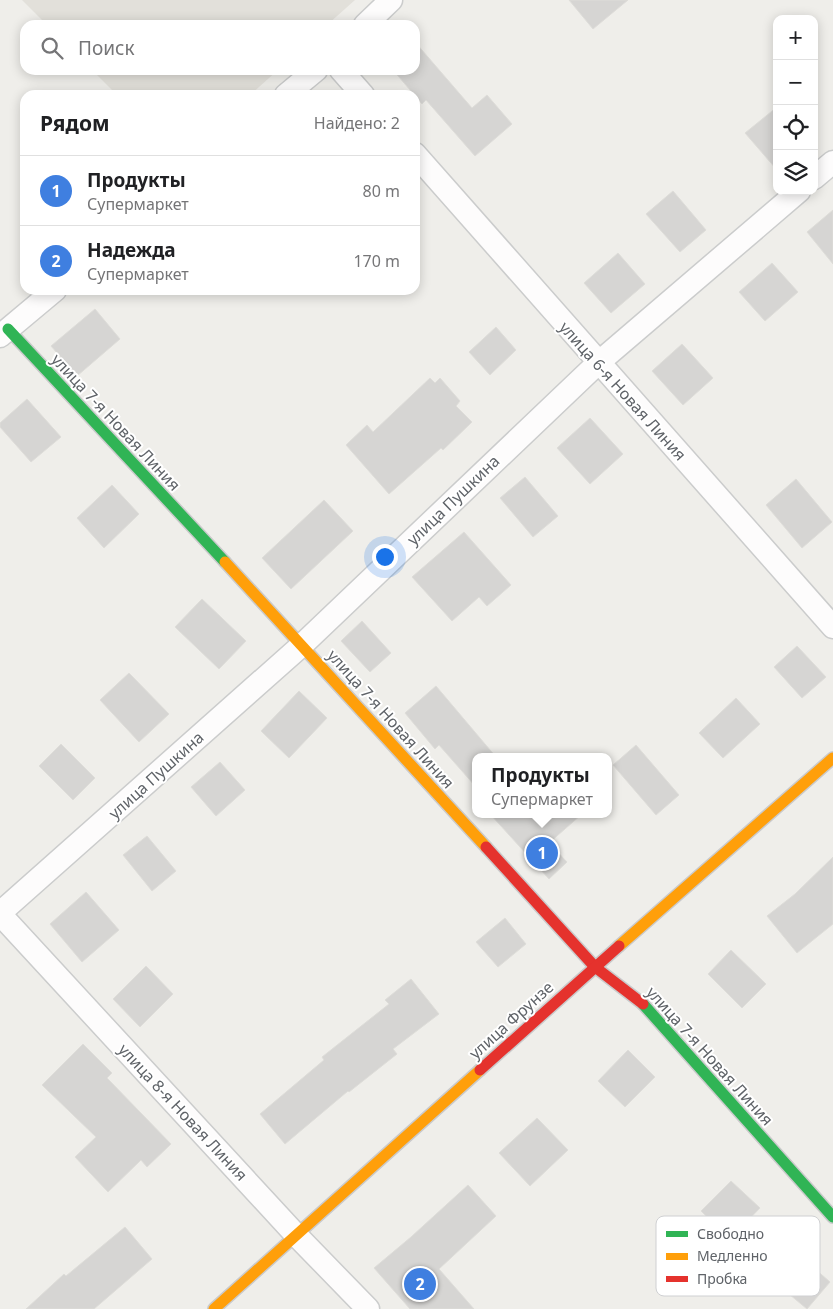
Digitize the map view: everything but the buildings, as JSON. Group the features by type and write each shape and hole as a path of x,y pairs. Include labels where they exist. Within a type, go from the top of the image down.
{"street":[{"path":"370,20 391,0"},
{"path":"292,90 310,75"},
{"path":"345,75 359,90"},
{"name":"улица 6-я Новая Линия","path":"420,160 833,627"},
{"path":"818,175 833,162"},
{"name":"улица Пушкина","path":"0,914 302,644 598,363 793,195"},
{"path":"4,333 48,295"},
{"name":"улица 7-я Новая Линия","path":"4,333 302,644 595,966 638,998 833,1217"},
{"name":"улица Фрунзе","path":"214,1309 595,966 833,758"},
{"name":"улица 8-я Новая Линия","path":"0,914 297,1236 368,1309"}],"shaded area":[{"path":"22,0 355,0 333,20 42,20"},
{"path":"97,75 272,75 256,90 112,90"}],"traffic: fast":[{"path":"8,329 225,562"},
{"path":"643,1004 833,1217"}],"traffic: slow":[{"path":"225,562 486,847"},
{"path":"619,946 833,758"},
{"path":"214,1309 480,1070"}],"traffic: jam":[{"path":"486,847 595,967 643,1004"},
{"path":"480,1070 619,946"}],"place":[{"name":"Продукты","path":"542,853"},
{"name":"Надежда","path":"420,1284"}]}
